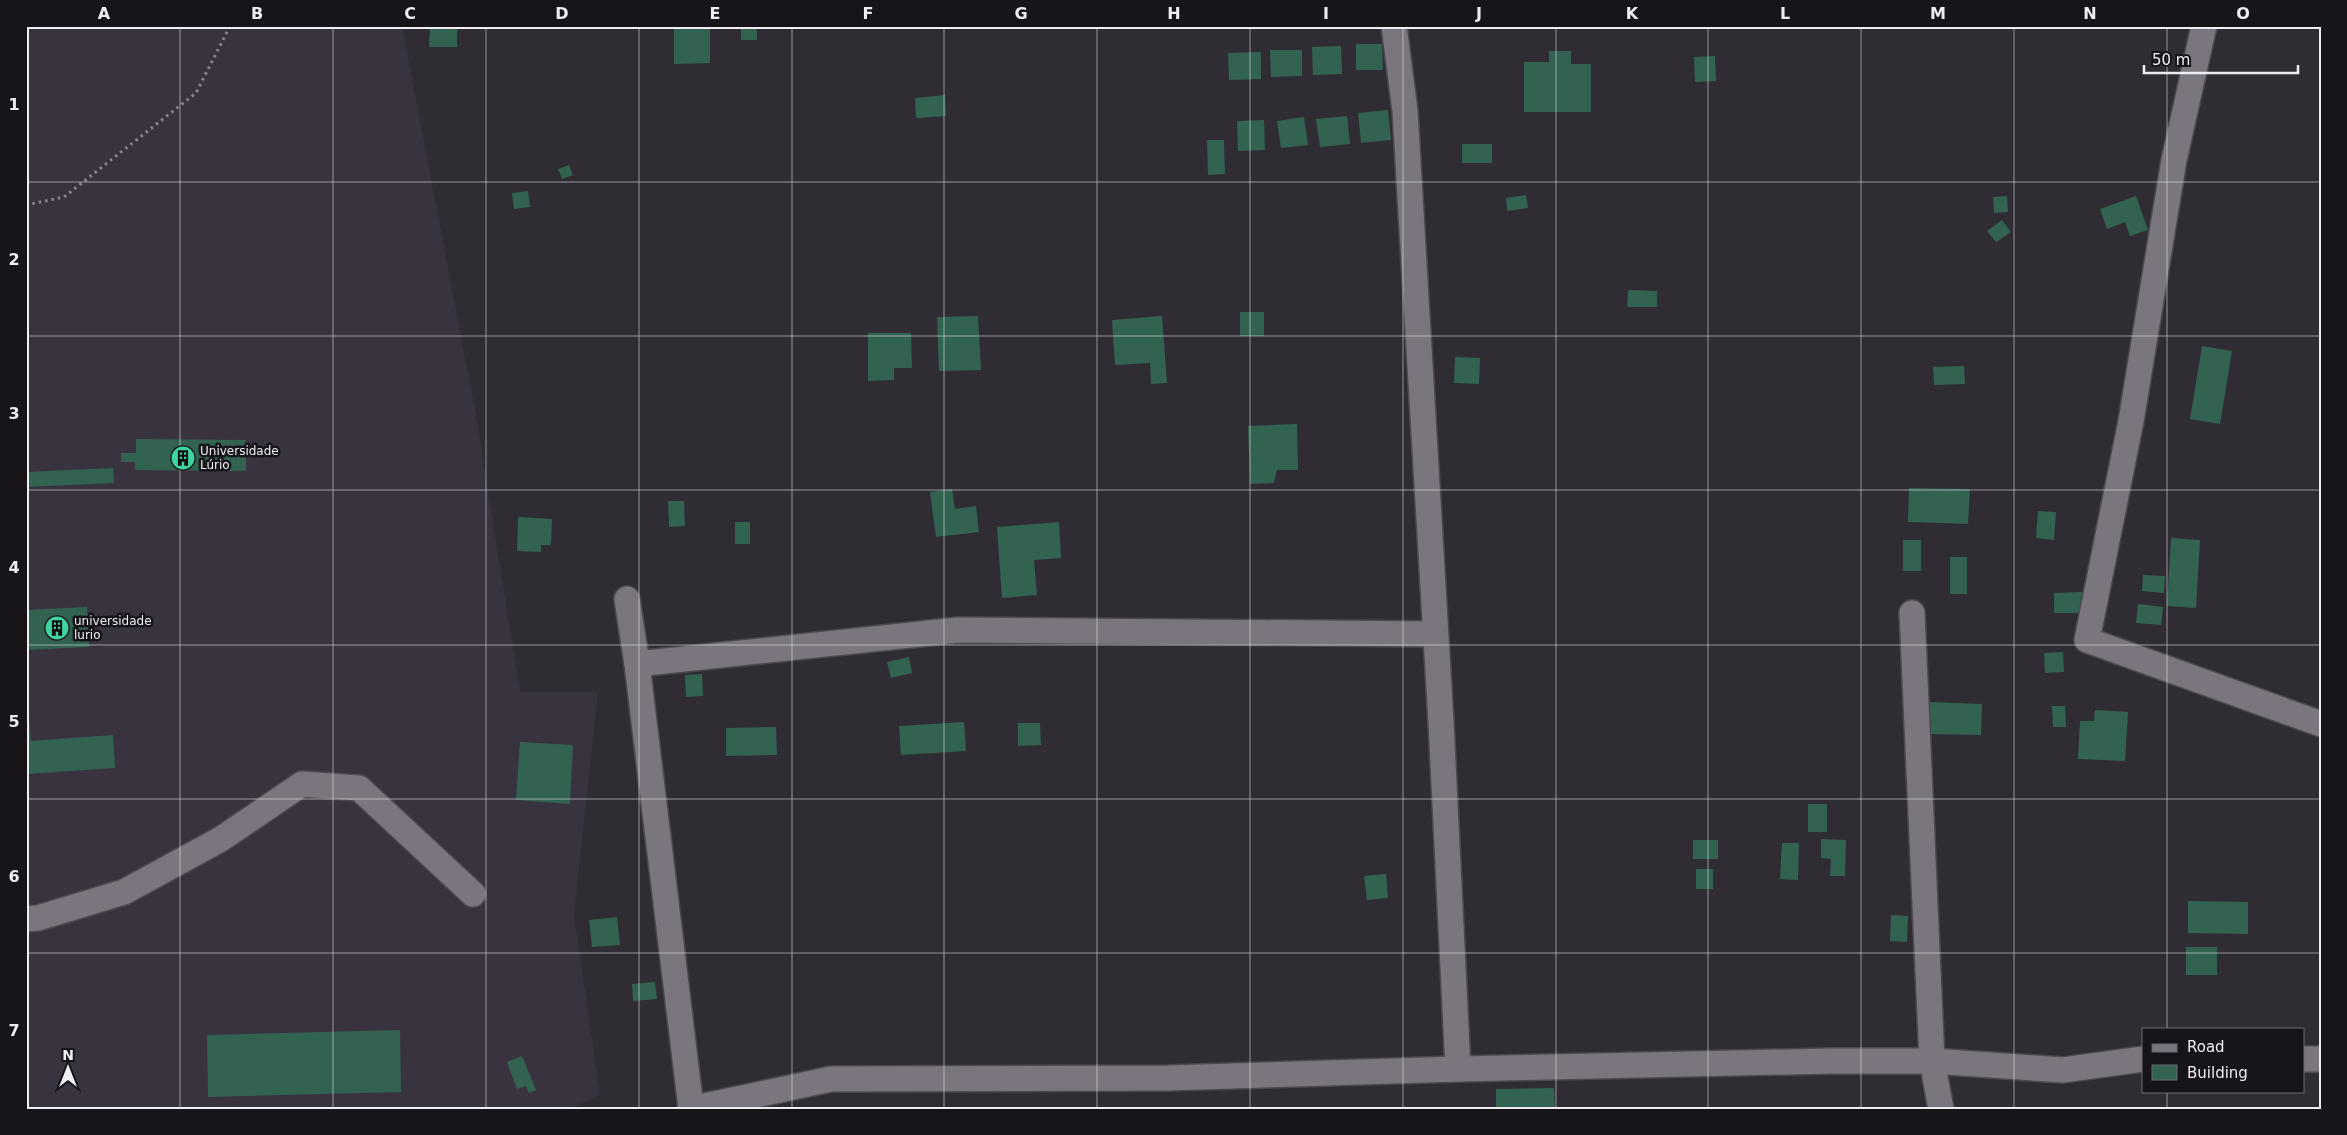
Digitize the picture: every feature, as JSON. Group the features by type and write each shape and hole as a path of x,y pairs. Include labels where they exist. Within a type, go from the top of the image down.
{"street":[{"path":"1394,26 1405,112 1458,1069"},
{"path":"2204,26 2174,160 2131,421 2087,640 2321,724"},
{"path":"627,599 638,664 691,1109 831,1079 1168,1078 1458,1069 1932,1061 2063,1070 2142,1059"},
{"path":"1912,613 1932,1061 1941,1109"},
{"path":"638,664 958,630 1435,634"},
{"path":"26,919 38,918 124,892 221,839 302,784 359,788 473,894"},
{"path":"2304,1059 2321,1059"}],"path":[{"path":"26,205 64,197 196,93 230,26"}],"shaded area":[{"name":"Universidade Lúrio","path":"26,26 402,26 475,410 520,692 598,692 574,915 600,1095 570,1109 26,1109"}],"building":[{"path":"430,26 457,26 457,47 429,47"},
{"path":"674,26 710,26 710,63 674,64"},
{"path":"741,26 757,26 757,40 741,40"},
{"path":"1356,44 1382,44 1383,70 1356,70"},
{"path":"1341,46 1342,74 1313,75 1312,47"},
{"path":"1270,50 1302,50 1302,76 1271,77"},
{"path":"1549,51 1571,51 1571,64 1591,64 1591,112 1524,112 1524,62 1549,62"},
{"path":"1261,52 1261,79 1229,80 1228,53"},
{"path":"1715,56 1716,81 1695,82 1694,57"},
{"path":"945,95 946,116 916,118 915,98"},
{"path":"1388,110 1391,140 1361,143 1358,113"},
{"path":"1347,116 1350,144 1320,147 1316,119"},
{"path":"1304,117 1308,145 1281,148 1277,121"},
{"path":"1264,120 1265,150 1238,151 1237,121"},
{"path":"1207,140 1224,140 1225,174 1208,175"},
{"path":"1462,144 1492,144 1492,163 1462,163"},
{"path":"569,165 573,175 562,179 558,169"},
{"path":"528,191 530,207 514,209 512,193"},
{"path":"1526,195 1528,208 1507,211 1506,198"},
{"path":"2007,196 2008,212 1994,213 1993,197"},
{"path":"2136,196 2148,230 2130,236 2125,222 2107,229 2100,209"},
{"path":"2002,220 2011,232 1996,242 1987,231"},
{"path":"1628,290 1657,291 1657,307 1627,307"},
{"path":"1240,312 1264,312 1264,336 1240,336"},
{"path":"978,316 981,370 939,371 937,317"},
{"path":"1162,316 1167,383 1151,384 1150,363 1115,365 1112,320"},
{"path":"868,333 911,333 912,368 894,368 894,380 868,381"},
{"path":"2202,346 2232,351 2220,424 2190,419"},
{"path":"1455,357 1480,358 1479,384 1454,383"},
{"path":"1964,366 1965,384 1934,385 1933,367"},
{"path":"1297,424 1298,470 1277,470 1274,483 1250,484 1248,426"},
{"name":"Universidade Lúrio","path":"136,439 246,440 246,471 135,470 135,462 121,462 121,453 136,453"},
{"path":"113,468 114,483 26,487 26,472"},
{"path":"1909,488 1970,489 1968,524 1908,522"},
{"path":"952,489 955,509 976,506 979,532 936,537 930,492"},
{"path":"668,501 684,501 685,526 669,527"},
{"path":"2038,511 2056,512 2054,540 2036,538"},
{"path":"518,517 552,519 551,545 541,545 541,552 517,551"},
{"path":"735,522 750,522 750,544 735,544"},
{"path":"1059,522 1061,558 1034,560 1037,595 1002,598 997,527"},
{"path":"2171,538 2200,540 2196,608 2167,606"},
{"path":"1903,540 1921,540 1921,571 1903,571"},
{"path":"1950,557 1967,557 1967,594 1950,594"},
{"path":"2143,575 2165,576 2164,593 2142,591"},
{"path":"2082,592 2082,613 2054,613 2054,593"},
{"path":"2138,604 2163,607 2161,625 2136,623"},
{"name":"universidade lurio","path":"87,607 89,647 26,650 26,610"},
{"path":"2063,652 2064,672 2045,673 2044,653"},
{"path":"909,657 912,673 891,678 887,662"},
{"path":"702,674 703,696 686,697 685,675"},
{"path":"1930,702 1982,704 1981,735 1929,734"},
{"path":"2052,706 2065,706 2066,727 2053,727"},
{"path":"2095,710 2128,712 2125,761 2078,759 2080,721 2094,721"},
{"path":"26,717 29,717 31,741 113,735 115,768 26,774"},
{"path":"964,722 966,751 901,755 899,726"},
{"path":"1018,723 1040,723 1041,745 1018,746"},
{"path":"776,727 777,755 726,756 726,728"},
{"path":"520,742 573,745 570,804 516,800"},
{"path":"1808,804 1827,804 1827,832 1808,832"},
{"path":"1821,839 1846,840 1845,876 1830,876 1831,859 1821,858"},
{"path":"1693,840 1718,840 1718,859 1693,859"},
{"path":"1782,843 1799,843 1798,880 1780,879"},
{"path":"1696,869 1713,869 1713,889 1696,889"},
{"path":"1386,874 1388,898 1367,900 1364,876"},
{"path":"2188,901 2248,902 2248,934 2188,933"},
{"path":"1891,915 1908,916 1907,942 1890,941"},
{"path":"617,917 620,945 592,947 589,920"},
{"path":"2186,947 2217,947 2217,975 2186,975"},
{"path":"655,982 657,999 633,1001 632,984"},
{"path":"400,1030 401,1092 208,1097 207,1035"},
{"path":"522,1056 536,1090 529,1093 526,1086 517,1089 507,1062"},
{"path":"1554,1088 1555,1109 1496,1109 1496,1089"}],"place":[{"name":"Universidade Lúrio","path":"183,458"},
{"name":"universidade lurio","path":"57,628"}]}
